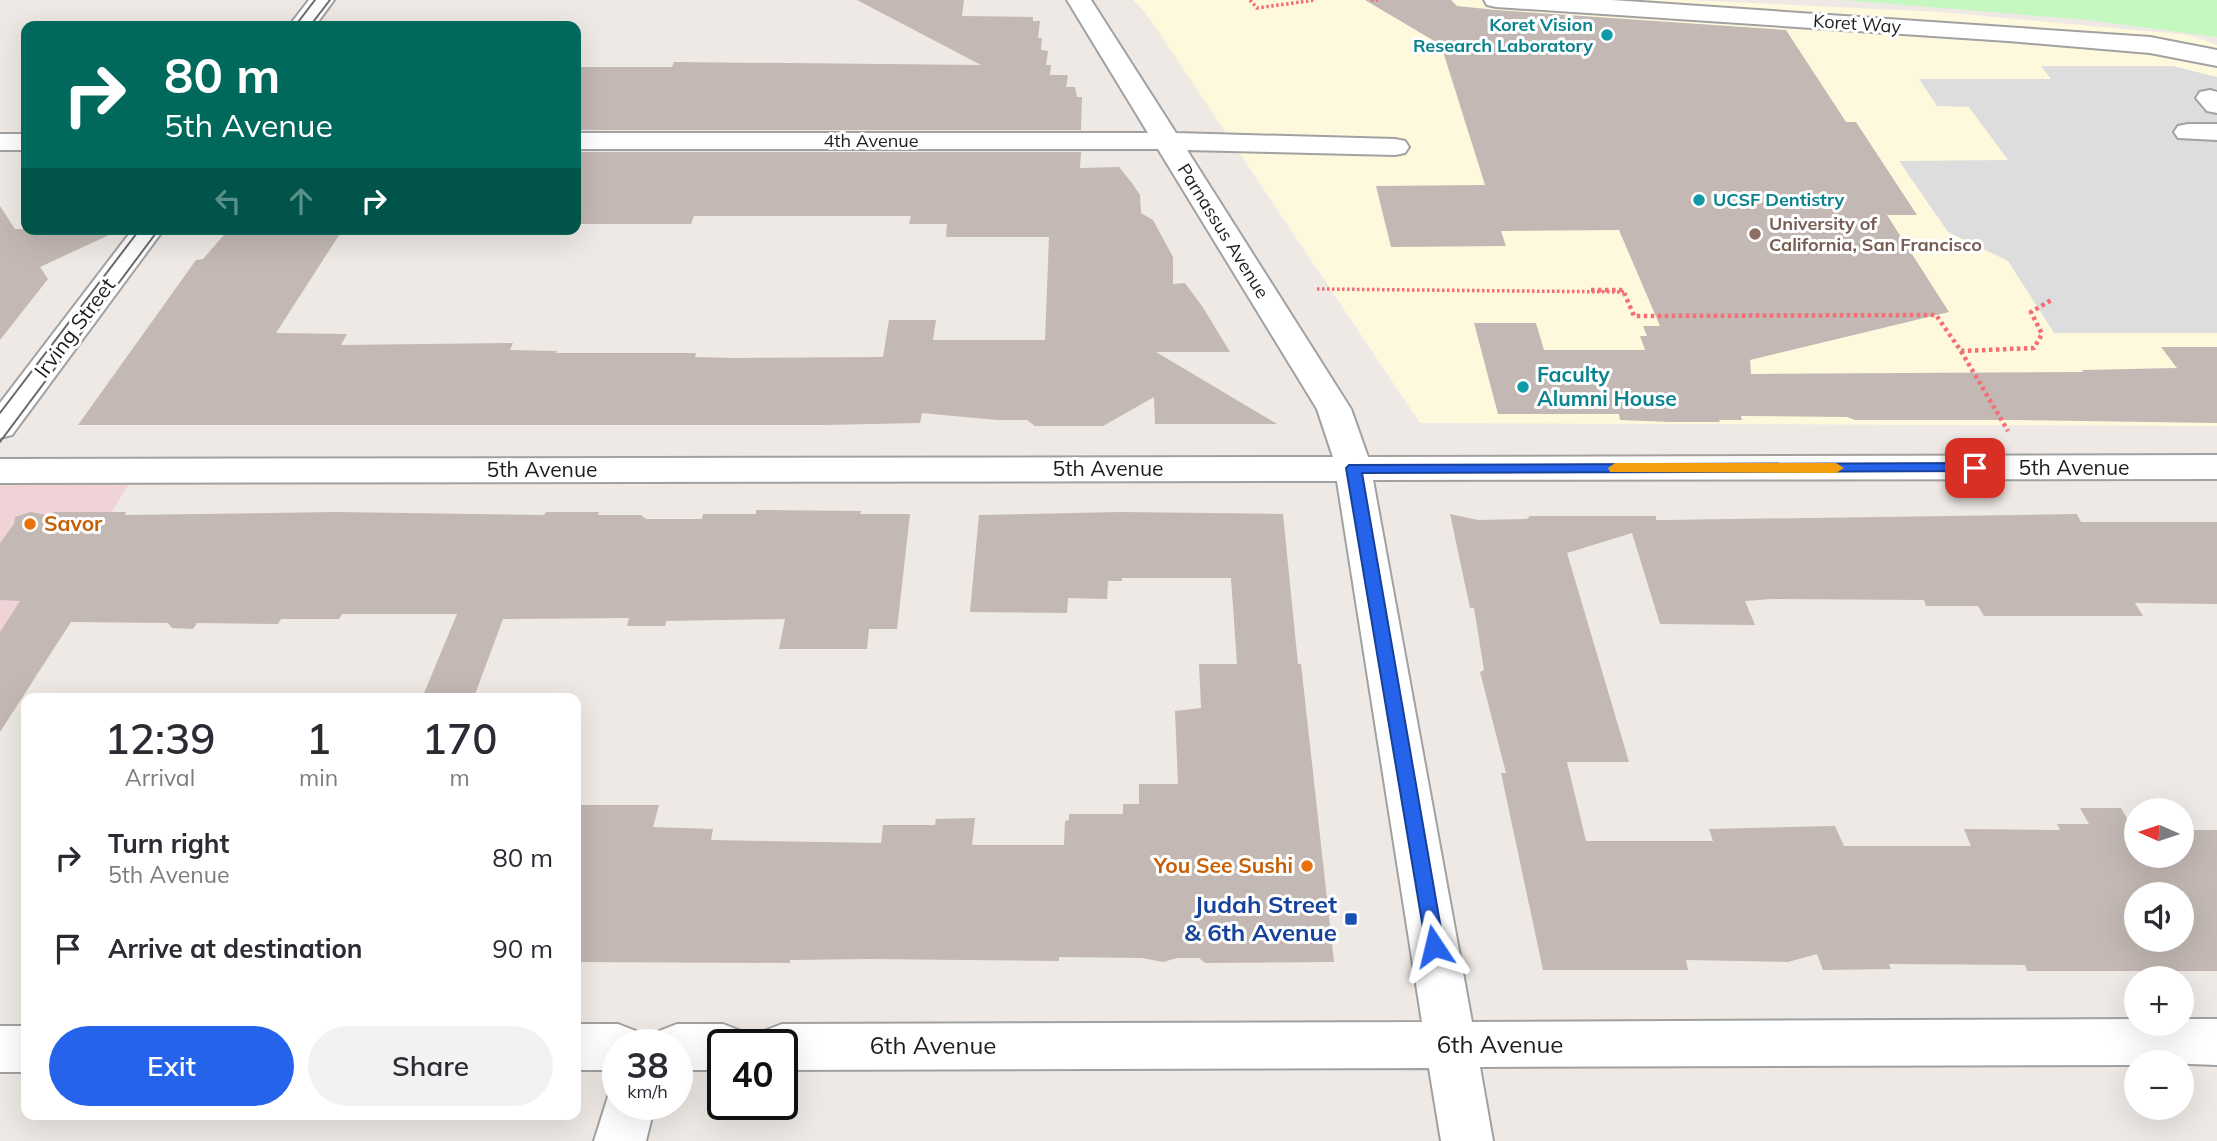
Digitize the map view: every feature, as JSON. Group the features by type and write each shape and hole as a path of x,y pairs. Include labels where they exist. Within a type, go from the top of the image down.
{"street":[{"path":"306,21 322,0"},
{"name":"Parnassus Avenue","path":"1079,0 1334,409 1343,430 1354,468 1467,1141"},
{"name":"Koret Way","path":"1496,0 2008,33 2150,45 2217,58"},
{"path":"2188,132 2217,132"},
{"name":"4th Avenue","path":"581,141 1167,141 1395,147"},
{"path":"0,142 21,142"},
{"name":"Irving Street","path":"0,427 144,235"},
{"name":"5th Avenue","path":"0,471 2217,467"},
{"name":"6th Avenue","path":"798,1046 2217,1042"},
{"path":"581,1047 602,1047"},
{"path":"0,1049 21,1049"},
{"path":"620,1141 625,1120"}],"path":[{"path":"1250,0 1257,8 1315,0"},
{"path":"1371,0 1378,0"},
{"path":"1317,289 1623,290 1634,316 1937,315 2030,468"},
{"path":"1961,351 2034,348 2042,334 2031,312 2053,299"}],"shaded area":[{"name":"University of California, San Francisco","path":"1133,0 1688,0 1941,12 2189,35 2217,45 2217,426 1420,423 1145,12"},
{"path":"2041,66 2173,66 2217,77 2217,333 2054,333 2008,261 1948,232 1899,161 2008,160 1969,107 1937,106 1919,79 2051,79"},
{"path":"0,471 137,471 0,690"}],"green space":[{"path":"1844,0 2217,0 2217,37 2088,20"}],"building":[{"path":"857,0 964,0 962,16 1033,17 1033,21 1040,21 1038,38 1042,38 1041,50 1048,51 1046,65 1051,65 1050,75 1068,75 1066,87 1075,87 1077,97 1082,97 1081,130 581,130 581,67 672,67 674,62 981,65"},
{"path":"1365,0 1451,0 1457,6 1496,10 1786,30 1846,122 1856,122 1917,215 1887,215 1949,312 1750,360 1751,374 2083,372 2082,370 2177,368 2161,347 2217,347 2217,423 1855,420 1847,417 1741,416 1742,420 1719,420 1720,422 1671,422 1620,420 1619,414 1498,414 1474,323 1536,323 1544,350 1645,350 1640,336 1647,336 1643,326 1660,326 1619,230 1501,231 1506,246 1391,247 1376,186 1485,185 1441,45"},
{"path":"581,152 1081,152 1080,168 1119,167 1132,183 1140,195 1141,213 1153,220 1173,257 1173,284 1185,283 1230,352 1156,352 1277,424 1155,424 1154,397 1103,426 1035,426 1027,420 922,413 920,423 824,425 78,425 196,260 203,259 224,235 339,235 276,333 347,334 341,345 513,343 510,350 557,351 556,353 696,353 695,357 735,358 883,357 889,320 936,320 933,340 1045,340 1049,237 946,237 947,224 909,224 911,216 694,216 691,224 581,224"},
{"path":"0,206 15,229 21,229 21,235 109,235 40,267 48,279 0,340"},
{"path":"756,510 910,514 897,629 869,629 867,649 779,649 785,619 666,621 665,626 627,626 629,618 503,619 475,693 424,693 457,614 342,614 339,619 281,619 278,624 197,623 193,629 172,628 168,623 71,622 25,693 21,693 21,699 0,732 0,632 20,601 0,600 0,543 14,524 15,517 30,512 47,515 54,512 126,512 125,515 335,512 544,515 546,512 599,512 598,515 641,515 646,519 702,519 703,514 756,514"},
{"path":"1121,512 1283,514 1334,962 1205,963 1199,958 1177,958 1163,962 1142,958 1059,957 1059,961 869,959 790,960 790,963 581,962 581,805 659,805 653,827 713,829 711,840 881,843 883,825 935,825 936,819 975,818 972,845 1064,845 1065,821 1069,820 1069,814 1123,814 1123,804 1139,804 1139,784 1178,784 1175,711 1201,708 1199,664 1237,664 1231,578 1122,578 1122,581 1108,581 1107,599 1068,598 1067,613 970,612 979,515"},
{"path":"1450,514 1478,520 1527,519 1530,516 1656,516 1656,520 1667,520 2077,514 2081,522 2217,522 2217,604 2135,603 2143,616 1984,616 1978,606 1926,606 1924,600 1772,599 1745,601 1755,625 1660,624 1632,533 1567,553 1629,762 1567,762 1586,841 1713,841 1709,829 1835,826 1844,846 1971,846 1964,829 2060,830 2057,824 2089,824 2080,808 2121,808 2124,813 2124,868 2194,868 2194,830 2217,830 2217,971 2194,971 2194,966 2124,966 2124,971 2027,971 2025,965 1889,964 1891,969 1823,970 1817,954 1788,962 1686,960 1688,970 1543,970 1501,773 1506,773 1480,672 1484,670 1474,608 1470,608"}],"tram line":[{"path":"299,21 315,0"},
{"path":"314,21 330,0"},
{"path":"0,413 135,235"},
{"path":"0,442 155,235"}],"slow traffic":[{"path":"1615,468 1836,468"}],"place":[{"name":"Koret Vision Research Laboratory","path":"1607,35"},
{"name":"UCSF Dentistry","path":"1699,200"},
{"name":"University of California, San Francisco","path":"1755,234"},
{"name":"Faculty Alumni House","path":"1523,387"},
{"name":"Savor","path":"30,524"},
{"name":"You See Sushi","path":"1307,866"},
{"name":"Judah Street & 6th Avenue","path":"1351,919"}],"route":[{"path":"1434,946 1354,468 1975,468"}]}
